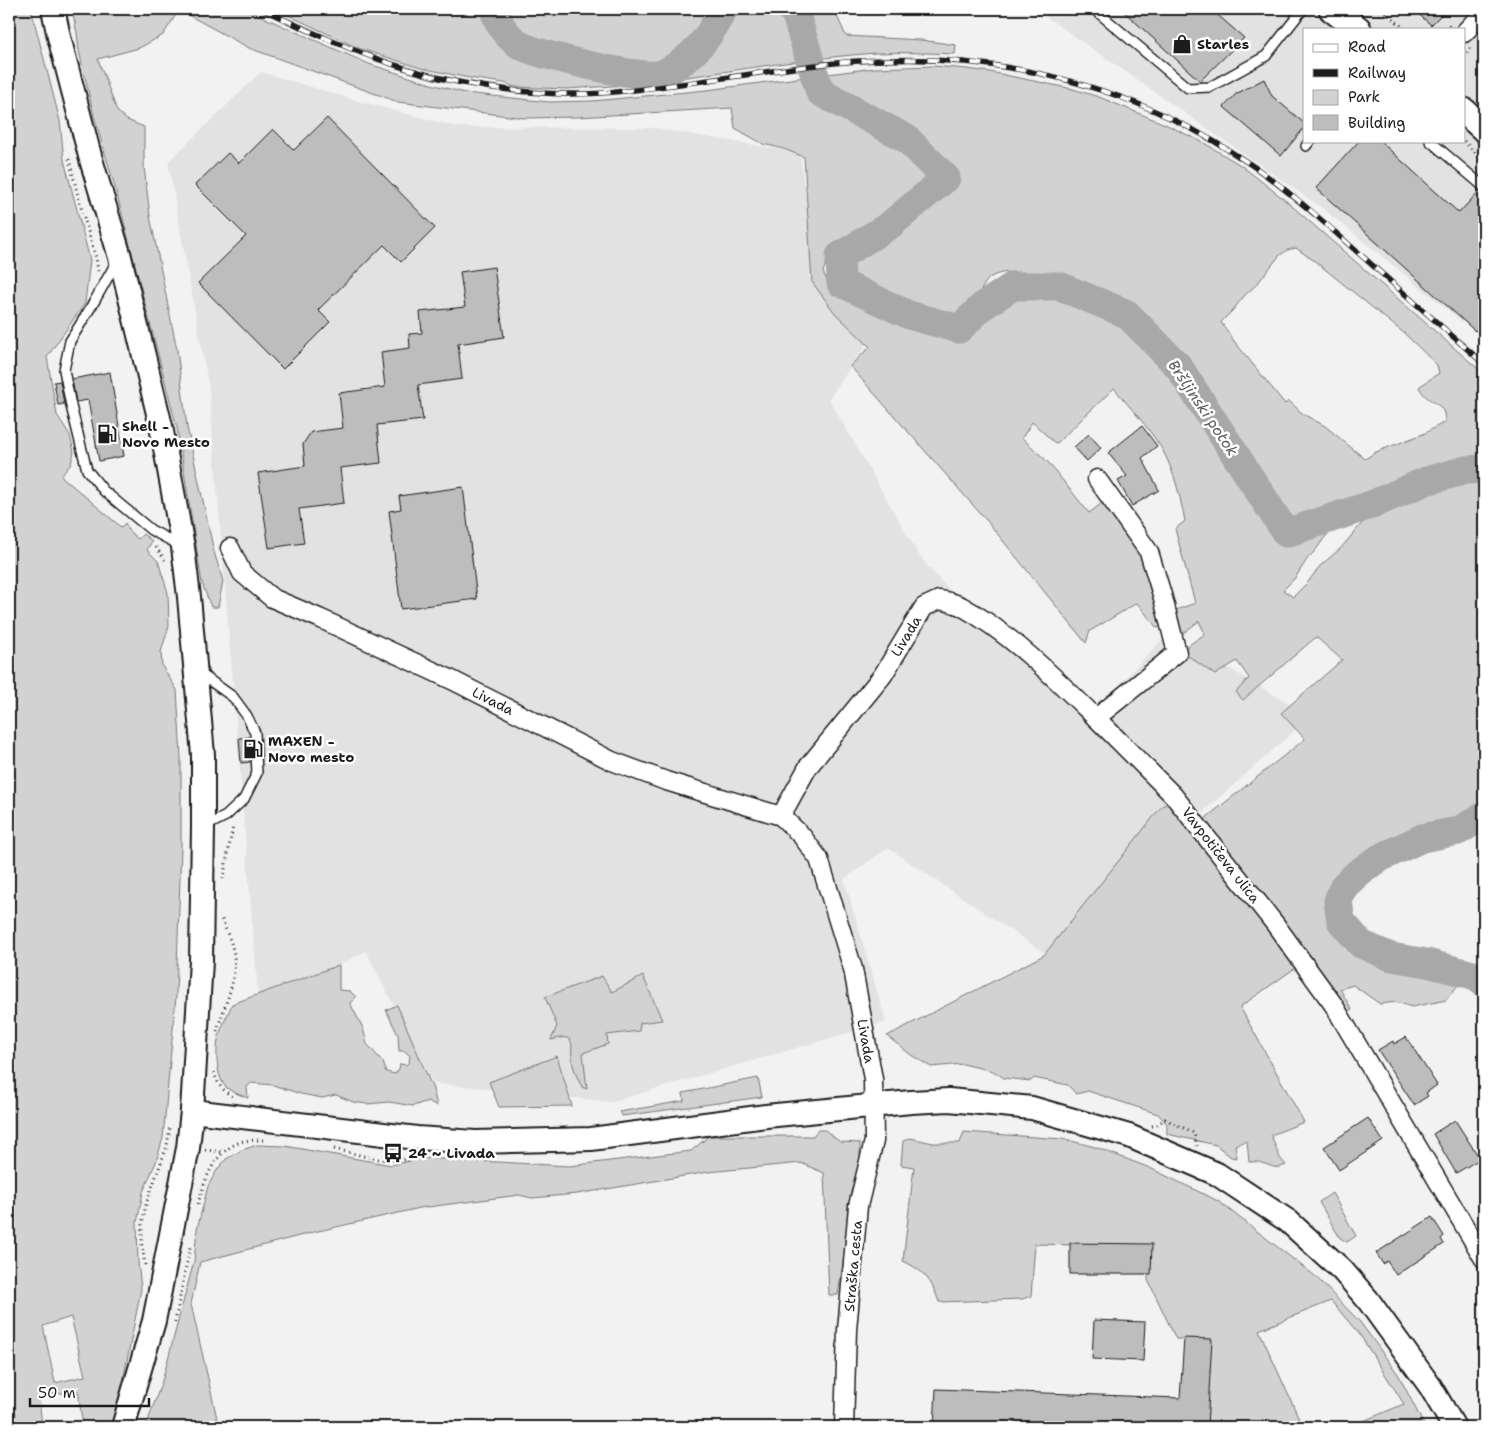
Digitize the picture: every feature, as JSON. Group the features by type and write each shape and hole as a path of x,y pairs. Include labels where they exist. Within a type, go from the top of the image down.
{"main road":[{"path":"1332,9 1357,28"},
{"path":"1466,114 1484,129"}],"street":[{"path":"53,9 90,156 120,256 161,426 182,547 196,671 202,755 204,827 200,961 192,1111 188,1148 154,1320 123,1427"},
{"path":"1466,31 1484,12"},
{"path":"1096,718 1177,653 1149,552 1097,479"},
{"name":"Livada","path":"230,548 242,573 272,598 452,680 612,761 666,781 781,816 801,835 820,859 829,887 853,969 873,1079 873,1107"},
{"name":"Livada","path":"781,816 808,767 883,675 924,607 939,600 959,605 996,629 1050,674 1096,718"},
{"name":"Vavpotičeva ulica","path":"1096,718 1174,795 1275,924 1333,1004 1484,1259"},
{"path":"192,1111 418,1138 475,1142 591,1139 766,1116 912,1102 950,1100 1032,1108 1129,1136 1217,1174 1288,1221 1342,1270 1368,1300 1430,1386 1454,1427"},
{"name":"Straška cesta","path":"844,1427 847,1330 858,1206 874,1141 873,1107"}],"lane":[{"path":"1094,9 1188,88 1210,88 1266,56 1303,9"},
{"path":"1431,142 1484,187"},
{"path":"120,256 70,341 64,370 71,406 87,470 104,491 151,530 182,547"},
{"path":"196,671 233,697 248,716 255,733 257,773 244,799 226,816 204,827"}],"path":[{"path":"1381,9 1404,28"},
{"path":"1465,142 1484,162"},
{"path":"156,548 166,564"},
{"path":"222,881 233,825"},
{"path":"215,1038 232,983 234,954 219,912"},
{"path":"213,1069 217,1082 224,1091 235,1098"},
{"path":"167,1146 171,1118"},
{"path":"224,1152 244,1141 268,1140"},
{"path":"329,1148 367,1158 402,1161"}],"shaded area":[{"path":"1035,9 1484,9 1484,339 1322,208"},
{"path":"261,72 358,101 457,127 654,128 800,153 815,267 880,324 829,399 917,552 929,568 954,595 1097,709 1168,633 1311,716 1045,953 888,848 844,879 886,1022 611,1102 433,1083 366,951 259,1006 209,389 168,162"}],"green space":[{"path":"9,9 31,9 60,121 64,160 90,260 85,303 47,357 57,415 70,435 74,452 71,464 61,476 121,527 125,523 130,532 138,539 143,534 152,541 147,550 158,561 168,593 169,626 161,652 162,666 177,690 181,758 181,848 176,996 163,1138 156,1162 143,1192 137,1223 141,1289 120,1397 110,1427 83,1427 78,1391 39,1396 42,1427 9,1427","holes":["71,1317 85,1376 55,1383 43,1326"]},
{"path":"69,9 246,9 369,64 431,84 465,93 549,102 593,101 707,90 874,68 934,66 990,72 1073,89 1099,97 1165,124 1204,143 1242,166 1285,200 1484,374 1484,462 1441,469 1367,502 1325,537 1295,578 1283,590 1293,597 1320,566 1341,548 1368,516 1379,508 1428,487 1473,477 1484,477 1484,806 1457,823 1435,824 1419,830 1361,863 1335,889 1333,912 1337,923 1348,939 1369,957 1462,980 1446,1000 1412,1007 1396,1002 1380,1004 1353,985 1340,989 1352,1010 1344,1013 1204,823 1207,817 1305,739 1281,713 1342,660 1316,637 1243,700 1236,692 1249,678 1237,661 1215,675 1183,652 1189,645 1205,634 1199,621 1182,634 1175,629 1171,612 1195,603 1175,529 1185,521 1177,488 1166,456 1145,424 1114,388 1056,444 1032,422 1022,438 1047,461 1089,513 1105,501 1143,557 1164,626 1157,628 1137,603 1090,631 1086,643 987,521 850,366 870,347 835,313 812,282 804,157 784,149 763,144 735,128 732,108 577,117 525,118 398,102 249,48 179,10 163,35 139,48 98,59 117,111 127,120 144,127 144,167 150,216 177,350 187,427 214,552 223,581 218,607 211,607 202,583 177,428 115,187 94,116 72,10","holes":["894,216 899,225 849,260 844,269 845,275 932,318 953,315 965,308 988,280 997,274 1017,272 1043,277 1104,295 1136,312 1169,339 1197,370 1189,376 1122,323 1098,311 1039,291 1002,290 984,306 965,330 942,333 924,331 829,285 823,272 827,261 835,249","1296,248 1405,334 1437,365 1439,373 1419,387 1442,410 1445,422 1423,434 1376,452 1365,459 1325,426 1303,414 1289,401 1285,404 1221,322 1257,284 1279,256 1287,250"]},
{"path":"275,9 484,9 492,30 509,47 519,53 554,66 610,76 628,85 566,89 515,87 504,83 421,68 358,48"},
{"path":"502,9 716,9 693,43 659,64 622,66 585,60 540,46 520,37 510,28"},
{"path":"734,9 777,9 791,20 807,17 801,9 836,9 836,14 846,36 921,40 956,45 955,54 875,53 851,55 680,78 708,51"},
{"path":"1168,803 1298,966 1240,1007 1304,1122 1271,1135 1280,1158 1286,1165 1276,1167 1259,1162 1249,1162 1247,1141 1235,1145 1237,1158 1231,1157 1216,1145 1167,1134 1167,1124 1158,1114 1088,1091 1076,1094 1068,1085 1034,1078 1031,1081 1004,1078 993,1071 963,1064 931,1067 911,1055 887,1036 1044,955 1162,806"},
{"path":"339,965 339,990 350,991 356,997 350,1003 363,1028 367,1044 383,1062 386,1072 395,1074 400,1064 406,1065 409,1062 410,1056 405,1051 399,1051 398,1035 386,1010 397,1005 433,1089 437,1106 428,1101 413,1106 389,1102 367,1104 353,1102 336,1095 322,1098 301,1094 273,1085 251,1083 247,1087 248,1098 232,1091 223,1084 217,1064 218,1042 232,1004"},
{"path":"602,976 612,992 643,976 662,1020 640,1023 639,1031 607,1035 608,1044 583,1053 587,1089 582,1087 575,1072 570,1040 564,1038 551,1040 557,1026 545,997"},
{"path":"557,1056 572,1106 499,1107 489,1082"},
{"path":"758,1078 762,1097 622,1116 619,1112 684,1101 683,1093"},
{"path":"818,1130 825,1130 840,1142 860,1143 860,1157 838,1295 829,1295 824,1173 801,1163 708,1172 577,1194 532,1198 519,1195 420,1208 314,1232 200,1262 191,1304 219,1427 146,1427 163,1378 194,1261 197,1229 208,1186 226,1159 242,1150 257,1145 285,1146 391,1165 424,1158 569,1166 691,1151 709,1136 813,1136"},
{"path":"964,1132 1063,1139 1095,1147 1150,1168 1218,1201 1315,1276 1360,1322 1398,1374 1425,1427 1349,1427 1404,1404 1360,1335 1331,1301 1259,1330 1303,1427 1206,1427 1208,1340 1176,1339 1148,1280 1149,1247 1035,1244 1031,1296 1022,1299 939,1302 933,1287 922,1272 903,1261 914,1167 901,1165 903,1141 910,1138 933,1143 960,1143"},
{"path":"1332,1193 1356,1236 1347,1242 1340,1238 1319,1202"}],"building":[{"path":"1121,9 1211,9 1244,38 1200,81"},
{"path":"1413,9 1447,9 1431,25"},
{"path":"1264,79 1272,96 1303,122 1303,129 1281,156 1224,107 1236,94"},
{"path":"327,118 435,228 401,262 384,245 318,310 330,322 283,369 198,283 246,236 195,185 228,153 239,163 273,129 294,150"},
{"path":"1358,142 1381,142 1459,213 1479,191 1484,193 1484,321 1475,331 1316,188"},
{"path":"494,267 504,337 458,344 462,379 418,385 423,420 377,425 381,463 340,468 344,503 299,509 304,543 269,548 258,473 305,466 303,444 311,432 343,428 339,393 385,387 381,352 410,348 409,334 422,333 420,312 465,307 460,272"},
{"path":"110,372 124,456 99,461 88,400 76,402 72,379"},
{"path":"60,381 64,404 58,405 54,382"},
{"path":"1142,426 1157,446 1142,458 1159,490 1132,506 1118,481 1127,476 1108,453"},
{"path":"1089,434 1101,448 1087,461 1074,447"},
{"path":"463,487 477,599 401,609 389,511 401,509 399,496"},
{"path":"249,737 250,762 241,763 239,738"},
{"path":"1406,1037 1437,1085 1426,1093 1428,1096 1414,1105 1378,1050 1393,1041 1394,1044"},
{"path":"1368,1118 1383,1141 1339,1170 1324,1147"},
{"path":"1455,1120 1480,1159 1456,1173 1433,1134"},
{"path":"1432,1217 1444,1236 1441,1239 1444,1244 1396,1275 1387,1261 1383,1264 1376,1253"},
{"path":"1070,1243 1152,1244 1151,1274 1070,1274"},
{"path":"1094,1320 1145,1322 1143,1361 1092,1359"},
{"path":"1184,1338 1212,1339 1207,1427 934,1427 936,1389 1180,1398"}],"waterway":[{"name":"Bršljinski potok","path":"494,9 500,25 520,45 547,55 591,66 652,75 668,71 702,44 724,9"},
{"name":"Bršljinski potok","path":"791,9 795,12 820,92 907,139 946,178 890,225 840,256 841,283 909,315 959,329 983,306 1013,286 1059,286 1127,314 1178,366 1286,533 1371,505 1426,481 1466,470 1484,469"},
{"name":"Bršljinski potok","path":"1484,816 1458,831 1422,838 1380,858 1358,873 1344,886 1338,901 1341,921 1361,944 1391,957 1427,963 1473,975 1484,983"}],"railway":[{"path":"262,9 354,50 411,70 467,84 525,92 563,94 603,93 823,64 910,59 993,65 1074,82 1120,97 1159,113 1196,131 1250,164 1277,183 1317,216 1484,364"}],"place":[{"name":"Starles","path":"1182,44"},
{"name":"Shell - Novo Mesto","path":"107,434"},
{"name":"MAXEN - Novo mesto","path":"253,749"},
{"name":"24 ~ Livada","path":"393,1153"}]}
